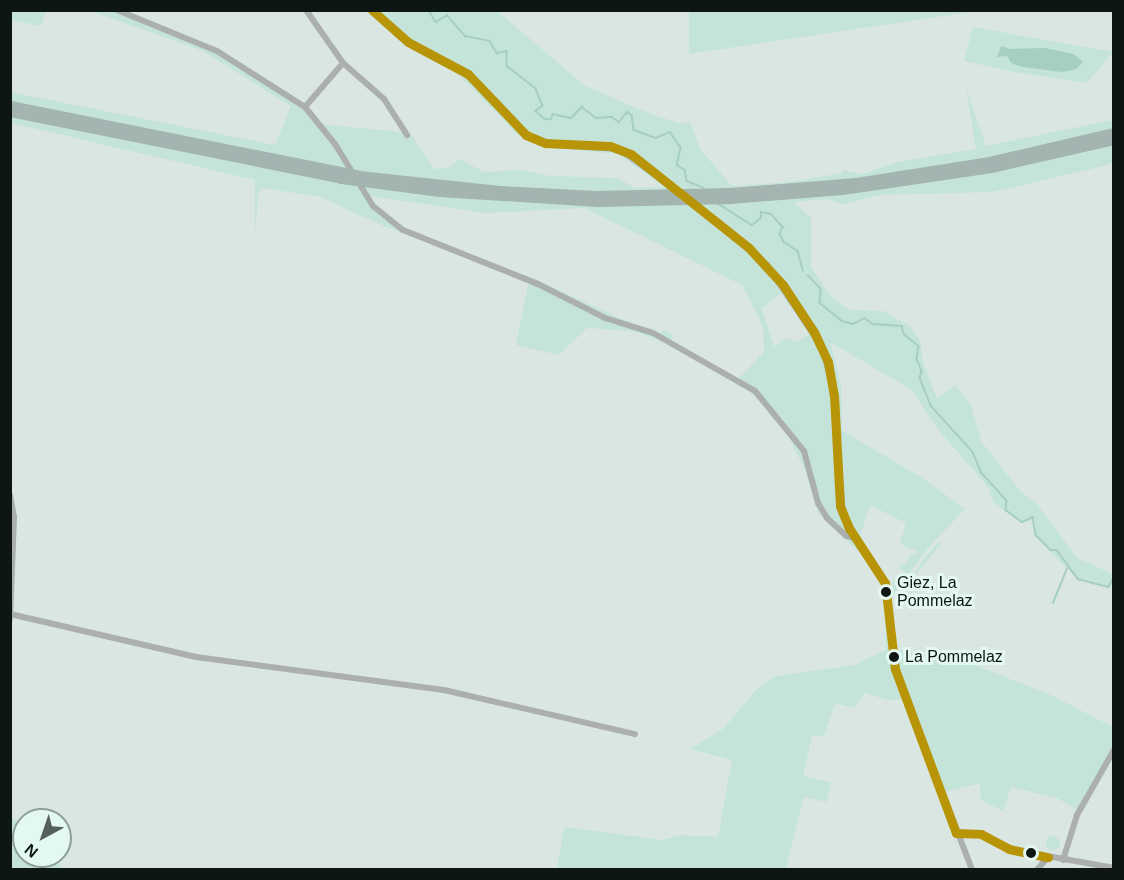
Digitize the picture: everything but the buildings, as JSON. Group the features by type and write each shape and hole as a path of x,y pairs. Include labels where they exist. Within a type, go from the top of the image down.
{"highway":[{"path":"10,105 359,175 499,190 628,198"},
{"path":"10,112 250,163 366,183 498,197 628,198 842,187 982,169 1113,140"},
{"path":"842,187 972,164 1113,132"}],"street":[{"path":"117,10 217,51 305,107 346,161 382,216 403,230 538,284 605,318 653,333 755,391 804,451 818,503 827,518 846,536 856,538"},
{"path":"306,10 343,63 384,99 407,135"},
{"path":"371,10 408,42 468,74 526,135 545,143 599,145 625,151 767,265 823,349 834,395 840,506 856,538 885,583 895,669 909,714 932,759 956,833 972,870"},
{"path":"305,107 343,63"},
{"path":"10,495 11,616 196,657 453,691 635,734"},
{"path":"1063,860 1077,815 1113,753"},
{"path":"956,833 981,834 1009,849 1036,855 1113,867"},
{"path":"1037,870 1048,857"}],"shaded area":[{"path":"496,10 585,86 653,115 683,124 690,121 700,149 732,186 791,182 842,173 842,170 863,174 897,162 976,149 966,87 986,146 1113,120 1113,163 1100,167 992,192 881,195 844,204 827,199 794,202 811,218 811,267 831,297 850,310 883,311 910,326 920,340 923,363 937,398 956,385 971,406 981,441 1020,491 1037,504 1077,558 1113,574 1111,587 1080,581 1038,540 1032,520 1021,523 993,502 989,488 936,427 912,390 830,342 841,384 842,431 921,477 965,509 929,547 892,597 894,578 900,581 905,571 899,568 901,564 905,565 911,553 916,555 917,551 900,544 906,523 870,505 860,536 882,576 892,655 900,650 962,660 1053,696 1113,727 1113,756 1079,811 1057,798 1011,787 1003,811 981,800 980,783 945,792 907,699 888,700 864,693 854,708 835,703 824,736 812,735 803,776 831,783 826,802 804,797 786,869 557,869 564,827 662,840 682,835 718,837 732,760 691,749 724,728 756,690 776,676 855,665 886,650 885,607 878,578 860,553 818,513 805,470 788,436 755,395 668,344 633,331 587,328 559,355 516,345 529,281 521,277 524,274 619,318 661,333 664,330 673,335 670,341 738,379 764,352 763,327 742,285 585,208 486,213 370,196 373,206 411,233 388,228 320,197 263,188 258,194 255,239 255,180 11,123 10,92 275,145 291,106 203,51 91,11 117,11 208,47 305,107 320,124 410,133 434,169 448,168 460,159 484,172 520,170 551,176 618,178 635,188 664,187 618,154 544,147 518,135 457,73 400,41 366,11","holes":["785,290 814,332 796,342 786,338 774,347 762,308"]},
{"path":"689,10 977,11 689,54"},
{"path":"10,11 46,11 41,26 11,20"},
{"path":"973,27 1113,52 1087,83 1014,72 964,61"},
{"path":"1001,46 1011,49 1045,48 1073,54 1083,62 1076,69 1062,72 1023,67 1011,63 1007,56 997,57"},
{"path":"939,542 941,544 900,593 927,555"},
{"path":"10,816 12,818 12,868 64,869 11,869"},
{"path":"1050,836 1056,836 1060,843 1056,850 1050,850 1046,846 1046,840"}],"waterway":[{"path":"429,10 436,22 447,15 465,36 490,41 497,53 507,51 507,66 536,89 543,106 536,111 545,119 551,119 553,114 571,118 582,107 596,118 612,117 619,122 627,112 632,115 634,130 656,138 670,132 681,148 677,165 685,170 687,181 704,188"},
{"path":"717,203 752,225 761,218 761,212 771,214 783,227 780,234 784,242 798,251 803,270"},
{"path":"808,275 821,289 820,303 842,321 853,324 865,318 873,324 902,326 904,334 919,346 917,359 922,371 920,378 932,407 973,452 981,472 1007,501 1006,510 1022,522 1033,517 1036,535 1051,550 1057,550 1078,579 1108,587 1114,577"},
{"path":"1053,603 1067,569"}],"transit line":[{"path":"372,10 408,42 468,74 526,135 545,143 610,146 631,154 749,248 783,285 814,332 828,362 834,395 840,506 849,528 885,583 895,669 956,833"},
{"path":"956,833 981,834 1009,849 1048,857"}],"place":[{"name":"Giez, La Pommelaz","path":"886,592"},
{"name":"La Pommelaz","path":"894,657"}]}
